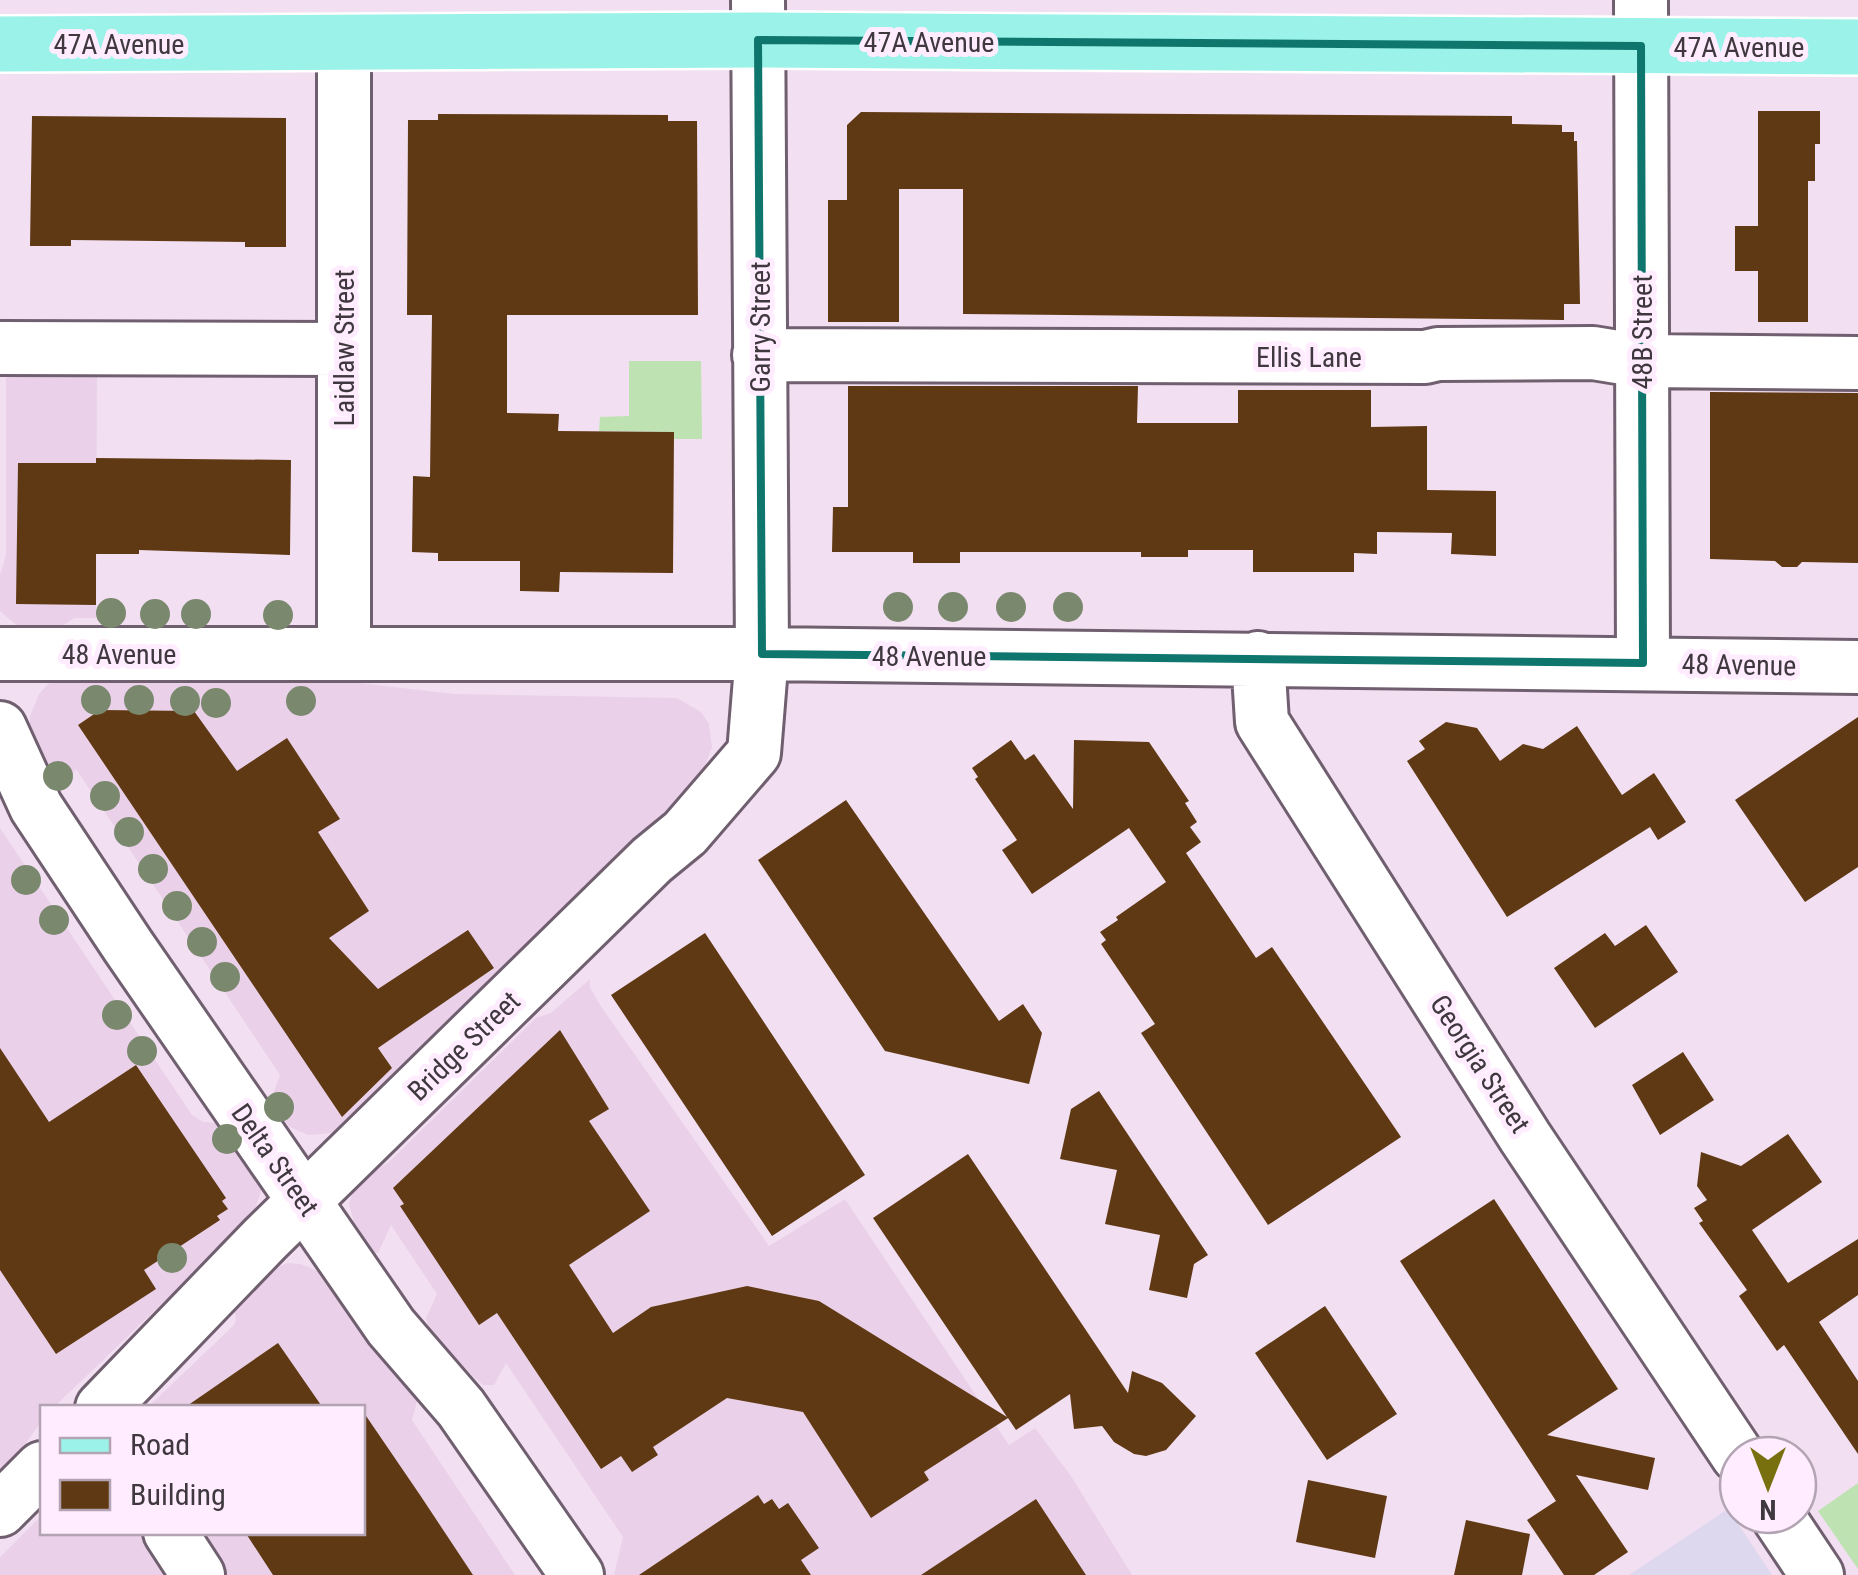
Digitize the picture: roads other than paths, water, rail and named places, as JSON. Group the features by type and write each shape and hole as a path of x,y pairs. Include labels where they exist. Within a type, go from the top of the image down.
{"main road":[{"name":"47A Avenue","path":"0,44 344,42 758,20 1641,23 1858,48"}],"street":[{"name":"Garry Street","path":"758,20 762,654"},
{"name":"48B Street","path":"1641,23 1643,663"},
{"name":"Laidlaw Street","path":"344,42 344,654"},
{"path":"0,348 344,349"},
{"name":"Ellis Lane","path":"760,355 1426,357 1593,353 1642,362 1858,363"},
{"name":"48 Avenue","path":"0,654 762,654 1858,667"},
{"name":"Bridge Street","path":"105,1405 265,1238 652,860 685,834 754,754 762,654"},
{"name":"Georgia Street","path":"1258,658 1262,722 1526,1136 1724,1435"},
{"name":"Delta Street","path":"0,728 36,806 128,946 391,1328 461,1408 577,1575"},
{"path":"0,1510 40,1470"},
{"path":"172,1535 198,1575"},
{"path":"1790,1535 1817,1575"}]}
